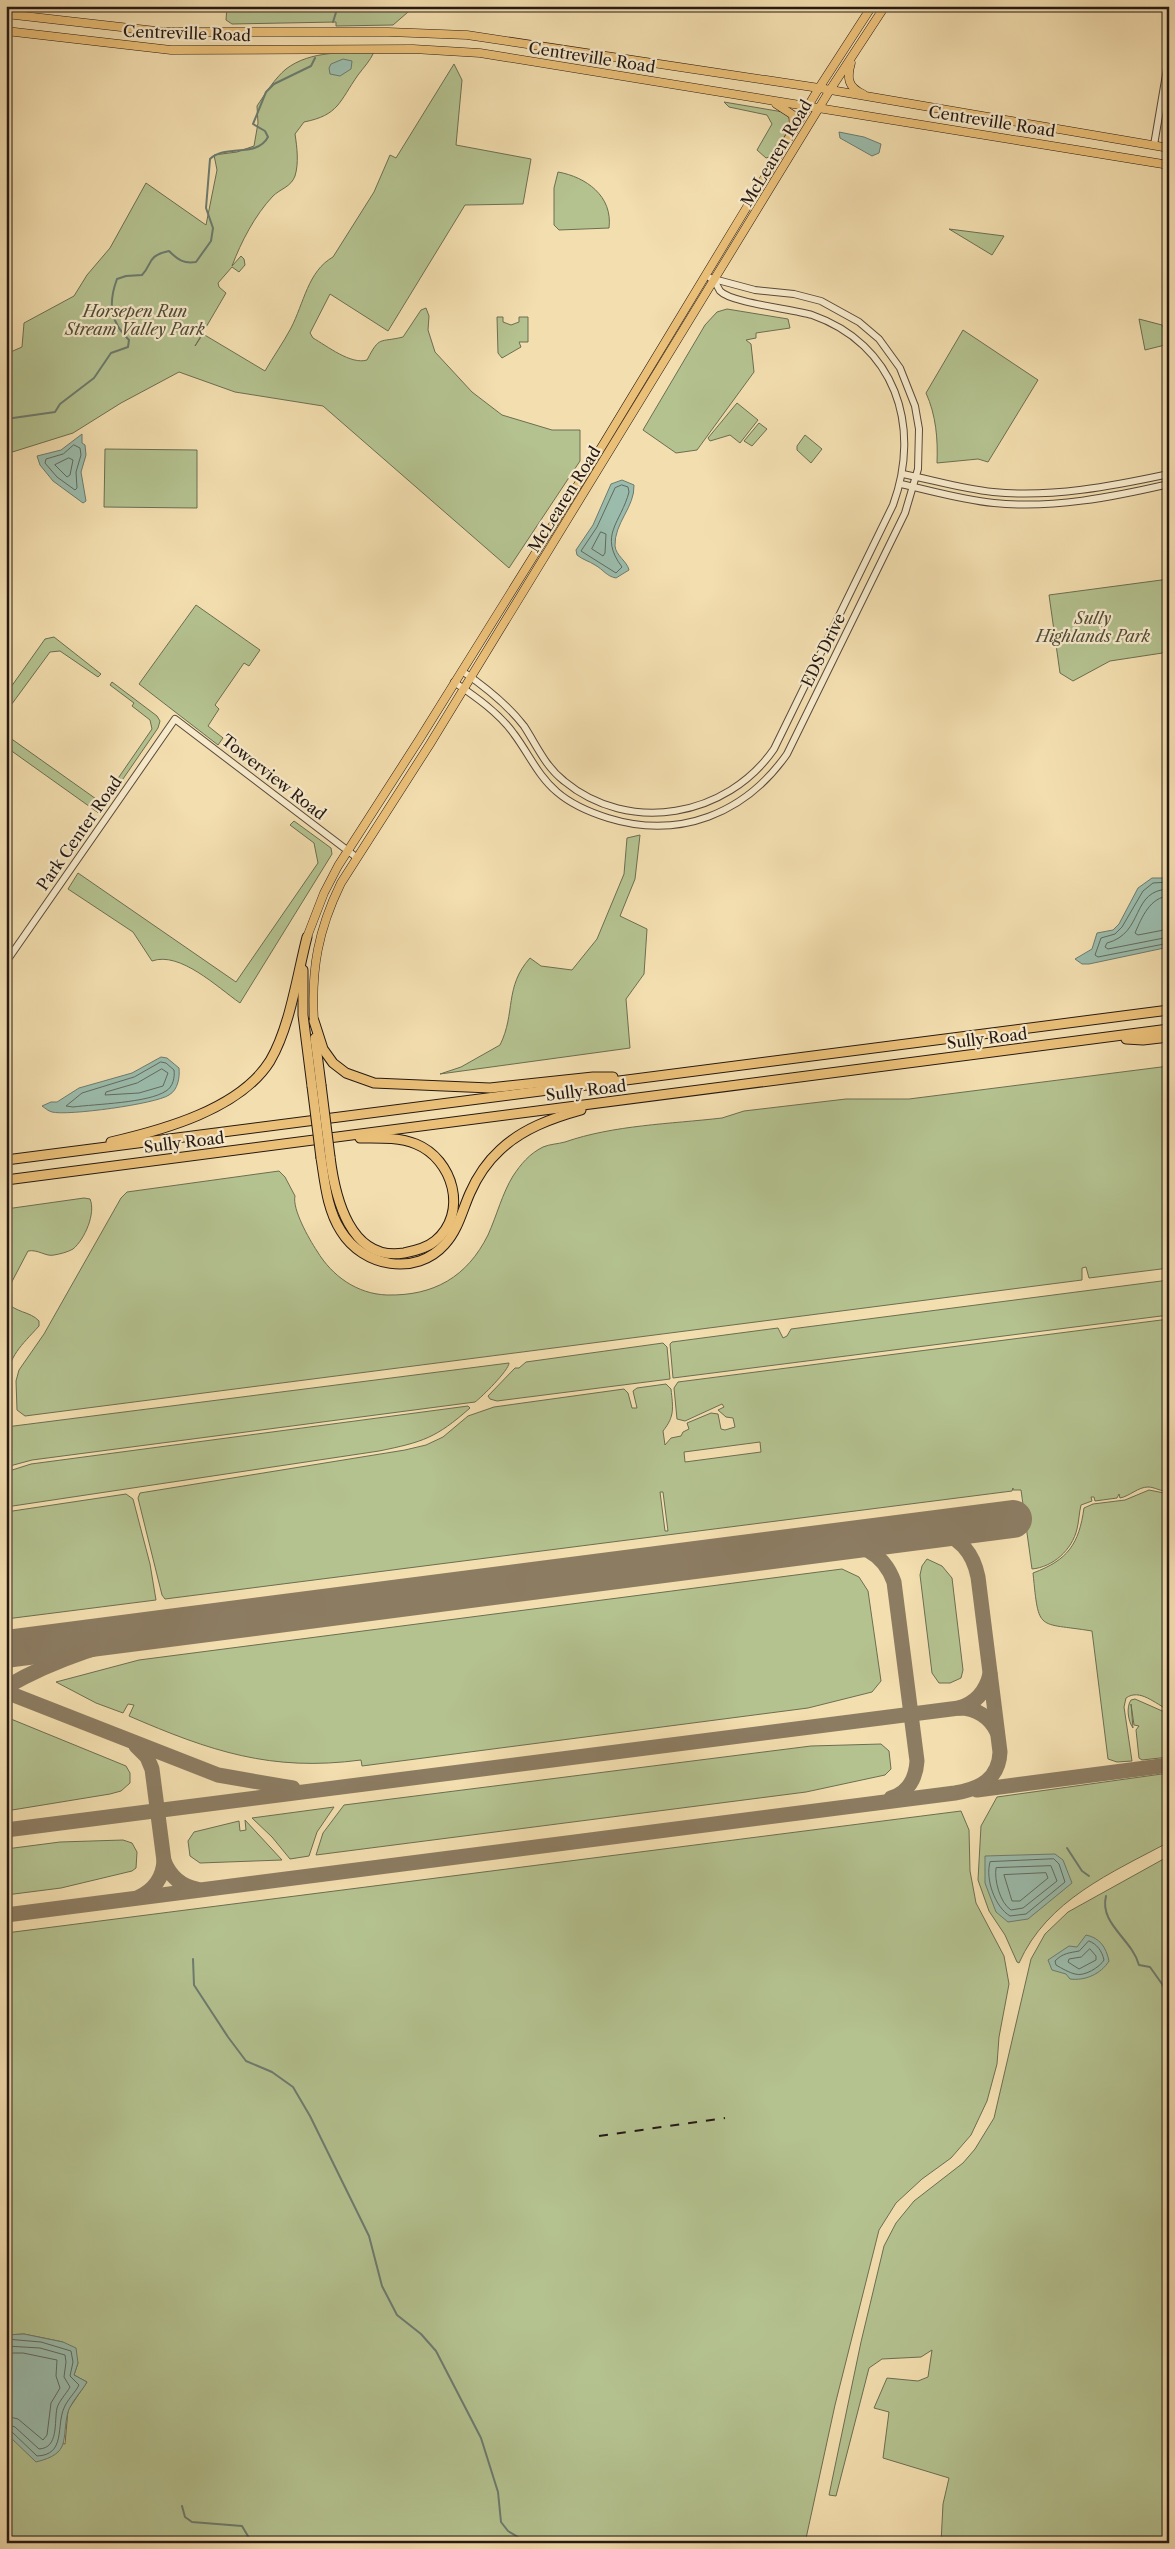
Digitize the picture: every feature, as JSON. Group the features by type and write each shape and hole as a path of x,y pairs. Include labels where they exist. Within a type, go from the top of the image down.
{"highway":[{"path":"308,937 302,990 326,1158 331,1210 341,1232 352,1245 368,1256 384,1263 400,1264 417,1262 433,1255 446,1244 455,1231 481,1171 500,1150 520,1134 542,1123 612,1101"},
{"path":"39,1156 110,1142 167,1126 238,1095 262,1072 281,1038 308,937"},
{"path":"1133,1015 1169,1006"},
{"name":"Sully Road","path":"6,1160 1169,1010"},
{"path":"314,1021 316,1086"},
{"path":"314,1021 324,1048 333,1063 346,1073 374,1083 490,1088 593,1077 644,1078"},
{"name":"Sully Road","path":"6,1180 1169,1029"},
{"path":"1103,1038 1143,1040 1169,1037"},
{"path":"326,1158 339,1207 356,1235 365,1243 380,1251 396,1254 416,1251 435,1241 444,1229 453,1208 451,1178 443,1163 430,1152 417,1144 400,1139 335,1137"}],"main road":[{"name":"McLearen Road","path":"308,937 324,893 347,851 462,671 819,88 872,6"},
{"name":"McLearen Road","path":"314,1021 312,979 319,940 335,895 356,858 400,793 471,678 830,90 885,6"},
{"name":"Centreville Road","path":"6,14 179,32 388,32 468,35 869,96 1169,148"},
{"name":"Centreville Road","path":"6,31 171,50 414,49 453,51 532,61 1169,165"},
{"path":"856,50 847,76 856,91 869,96"},
{"path":"765,100 786,109 793,115 795,125 793,132"}],"street":[{"path":"1154,145 1169,57"},
{"name":"EDS Drive","path":"454,682 464,688 506,724 548,784 569,802 585,810 617,821 655,828 688,823 718,813 753,792 774,772 787,754 904,513 914,487 919,440 914,406 900,368 879,340 856,320 821,300 794,294 762,292 705,276"},
{"name":"EDS Drive","path":"462,671 514,714 555,773 586,796 612,807 644,813 681,811 711,801 749,778 767,758 781,738 893,505 903,474 905,432 901,409 887,376 866,349 848,333 825,321 790,309 728,295 720,291 714,280"},
{"path":"903,474 984,491 1031,494 1169,474"},
{"path":"901,484 985,502 1026,505 1067,501 1169,484"},
{"name":"Towerview Road","path":"175,719 356,858"},
{"name":"Park Center Road","path":"6,962 175,719"}],"green space":[{"path":"227,6 415,6 393,25 336,26 336,22 232,24 226,20"},
{"name":"Horsepen Run Stream Valley Park","path":"374,52 337,106 325,116 304,122 295,134 297,160 295,176 291,183 266,203 249,229 232,266 241,256 244,259 245,265 239,272 232,267 218,283 219,287 226,293 195,346 203,334 265,371 291,328 312,279 318,270 333,257 374,192 390,155 396,158 454,64 462,80 456,145 531,159 523,204 465,205 388,331 330,294 310,333 313,338 332,350 354,360 367,360 381,341 403,337 421,310 426,308 429,316 428,330 435,352 472,392 502,415 552,430 580,430 580,461 509,568 323,406 235,392 179,372 121,403 73,433 6,454 6,354 22,347 24,323 74,296 87,275 110,248 146,183 206,225 217,170 214,155 237,152 254,146 258,123 257,106 270,86 282,73 306,58 328,54"},
{"path":"724,102 783,112 789,117 791,126 772,156 766,158 757,150 772,124 767,115 729,107"},
{"path":"558,172 578,178 596,190 607,206 609,228 559,230 554,225 554,188"},
{"path":"949,229 1004,236 992,255"},
{"path":"727,309 788,319 790,328 756,333 756,338 746,340 751,344 754,372 697,450 676,453 643,430 705,325 717,312"},
{"path":"497,317 503,317 503,322 511,325 519,322 519,317 528,317 528,342 519,342 521,347 502,358 498,353"},
{"path":"1139,319 1162,325 1166,334 1163,326 1169,325 1169,344 1145,350"},
{"path":"963,330 1038,380 988,462 978,459 937,463 936,427 926,393"},
{"path":"737,403 758,420 740,443 730,435 710,441 708,438"},
{"path":"759,423 767,429 752,446 744,441"},
{"path":"805,435 822,449 811,463 797,450 797,446"},
{"path":"105,449 197,450 197,508 104,507"},
{"name":"Sully Highlands Park","path":"1169,579 1169,652 1110,661 1073,681 1060,673 1049,595"},
{"path":"196,605 260,650 249,666 244,663 215,705 219,709 208,726 223,738 218,745 139,684"},
{"path":"54,637 101,674 98,677 60,651 50,652 6,712 6,694 45,639"},
{"path":"112,682 157,716 160,721 158,728 114,792 110,790 152,729 150,720 132,706 134,703 110,685"},
{"path":"6,735 106,806 100,814 6,747"},
{"path":"294,821 331,848 332,854 240,1003 198,972 186,966 163,959 152,961 133,932 68,889 78,873 236,982 318,863 314,843 290,825"},
{"path":"640,835 635,879 620,916 647,929 644,974 626,999 630,1048 440,1074 461,1067 500,1045 508,1022 513,990 522,969 530,958 541,966 572,970 597,939 624,874 627,838"},
{"path":"1169,1066 1169,1268 1089,1278 1086,1267 1082,1268 1082,1280 25,1416 17,1410 16,1381 19,1370 44,1334 121,1198 127,1192 279,1171 285,1177 295,1196 296,1208 306,1232 323,1260 338,1276 356,1287 376,1294 404,1294 434,1288 459,1273 470,1262 480,1250 488,1235 513,1176 529,1156 546,1146 603,1132 722,1118 744,1111 846,1099 909,1099"},
{"path":"84,1198 90,1199 92,1211 82,1239 73,1249 64,1253 48,1255 28,1251 6,1293 6,1209"},
{"path":"1169,1280 1169,1315 673,1378 670,1344 672,1342 778,1328 783,1338 787,1336 791,1329"},
{"path":"6,1301 14,1308 31,1315 39,1321 39,1326 21,1345 13,1358 6,1383"},
{"path":"1169,1319 1169,1491 1148,1487 1141,1488 1120,1498 1119,1494 1117,1498 1095,1501 1094,1497 1091,1497 1092,1501 1081,1505 1078,1526 1071,1544 1054,1561 1040,1568 1032,1569 1021,1490 1013,1490 1013,1488 1012,1491 165,1599 162,1595 138,1498 140,1493 426,1445 443,1437 468,1416 494,1407 624,1389 628,1393 632,1408 637,1408 633,1391 637,1388 666,1384 671,1389 673,1407 670,1421 663,1431 665,1445 671,1438 681,1436 683,1432 689,1429 687,1423 711,1413 718,1414 721,1429 725,1430 735,1427 733,1418 726,1417 718,1410 724,1407 722,1404 685,1421 677,1419 674,1388 678,1382","holes":["760,1442 761,1452 685,1462 684,1452","660,1492 663,1492 668,1531 665,1531"]},
{"path":"663,1343 667,1347 670,1379 497,1401 490,1399 488,1396 515,1368 519,1368 526,1362"},
{"path":"509,1363 500,1377 475,1402 32,1460 6,1467 6,1427"},
{"path":"468,1406 470,1408 438,1432 418,1441 394,1448 6,1507 6,1472 31,1464"},
{"path":"1149,1490 1169,1494 1169,1710 1142,1696 1131,1695 1126,1698 1124,1707 1132,1761 1117,1762 1108,1759 1092,1631 1060,1627 1044,1621 1037,1606 1033,1573 1055,1562 1070,1549 1079,1532 1084,1508 1093,1504 1125,1500"},
{"path":"126,1494 133,1499 150,1564 156,1600 6,1619 6,1512"},
{"path":"927,1559 942,1566 952,1578 963,1670 961,1678 950,1683 939,1683 932,1673 920,1575 922,1566"},
{"path":"842,1569 859,1577 868,1591 881,1681 872,1692 808,1708 362,1766 361,1760 298,1763 269,1761 242,1756 187,1739 129,1716 134,1705 128,1704 123,1713 96,1703 56,1682 139,1660"},
{"path":"1135,1699 1169,1714 1169,1757 1142,1760 1139,1758 1136,1730 1139,1726 1134,1725 1131,1704 1133,1728 1128,1714 1129,1703"},
{"path":"6,1717 126,1766 130,1773 130,1783 121,1791 110,1794 6,1811"},
{"path":"881,1744 889,1751 891,1769 885,1775 806,1792 316,1855 323,1833 344,1805 811,1746"},
{"path":"1169,1773 1169,1842 1103,1877 1063,1905 1046,1922 1031,1941 1019,1963 1017,1962 1005,1935 989,1911 978,1880 981,1826 997,1797"},
{"path":"334,1807 317,1832 309,1856 290,1859 272,1837 252,1818"},
{"path":"961,1811 969,1830 970,1871 976,1903 1004,1956 1009,1984 999,2037 997,2064 987,2101 971,2135 951,2158 922,2179 896,2203 879,2230 835,2405 805,2543 6,2543 6,2421 8,2435 65,2444 68,2410 87,2382 74,2375 78,2363 63,2342 24,2334 6,2335 6,1933"},
{"path":"245,1820 282,1860 200,1863 190,1856 188,1841 194,1832 239,1821 240,1831 246,1830"},
{"path":"123,1840 132,1843 137,1852 136,1868 132,1871 61,1888 6,1895 6,1849 60,1842"},
{"path":"1169,1856 1169,2543 941,2543 943,2504 949,2478 883,2458 889,2412 874,2408 887,2378 918,2381 928,2377 932,2350 921,2357 882,2359 869,2368 836,2496 829,2495 861,2342 884,2246 896,2223 914,2201 963,2163 975,2149 994,2118 1031,1959 1045,1934 1068,1912"}],"water":[{"path":"343,59 352,61 351,69 340,76 330,74 329,68 331,64"},
{"path":"839,132 864,137 881,144 879,153 872,156 840,138"},
{"path":"82,434 82,443 85,445 86,455 81,472 86,501 83,503 53,481 40,465 37,456 61,450"},
{"path":"622,480 634,485 631,501 618,530 615,546 617,553 629,570 616,578 579,557 576,550 593,525 611,484"},
{"path":"1152,878 1169,878 1169,947 1089,964 1082,964 1075,959 1092,949 1097,933 1113,930 1119,924 1138,888"},
{"path":"161,1057 167,1058 179,1068 178,1083 169,1095 147,1102 92,1111 61,1113 52,1112 42,1106 51,1102 57,1102 79,1088 132,1073"},
{"path":"1055,1854 1063,1860 1072,1883 1028,1919 1008,1922 996,1912 985,1883 985,1856"},
{"path":"1086,1935 1095,1938 1104,1947 1109,1961 1106,1966 1092,1976 1081,1979 1070,1979 1066,1974 1052,1970 1048,1960 1069,1946 1077,1947"},
{"path":"24,2334 63,2342 76,2348 78,2363 74,2375 87,2382 69,2408 63,2444 60,2450 36,2462 8,2435 6,2421 6,2335"}],"waterway":[{"path":"333,22 338,6"},
{"path":"6,419 55,412 60,404 94,378 111,353 128,347 129,340 114,319 112,296 117,279 126,276 142,275 153,258 169,251 181,261 196,262 211,241 213,228 206,208 210,159 224,152 249,149 263,143 268,137 265,131 253,124 266,92 274,84 311,66 315,58"},
{"path":"1169,1095 1169,1102"},
{"path":"1067,1848 1082,1871 1089,1876"},
{"path":"1106,1896 1105,1906 1107,1915 1130,1947 1139,1965 1150,1967 1169,1997"},
{"path":"193,1959 194,1985 228,2037 246,2061 272,2072 293,2087 310,2116 369,2236 382,2286 397,2315 421,2334 436,2351 481,2438 498,2492 501,2522 508,2531 528,2543"},
{"path":"182,2506 185,2517 192,2522 242,2526 252,2543"}],"taxiway":[{"path":"6,1915 955,1793 972,1789 992,1776 999,1761 1000,1752 978,1577 973,1560 963,1546 950,1536 933,1529"},
{"path":"830,1543 851,1545 869,1551 883,1563 894,1582 917,1761 915,1773 910,1784 897,1796 891,1798"},
{"path":"6,1687 48,1666 92,1649 114,1642 183,1627"},
{"path":"959,1708 979,1696 986,1686 990,1674"},
{"path":"6,1692 218,1775 293,1788"},
{"path":"6,1830 959,1708 965,1708 982,1714 991,1722 997,1732"},
{"path":"136,1746 147,1757 152,1769 164,1861 160,1878 149,1891 139,1897"},
{"path":"977,1790 1169,1765"},
{"path":"164,1861 169,1871 177,1880 197,1889"}],"runway":[{"path":"6,1649 1013,1519"}],"railway":[{"path":"599,2136 725,2118"}]}
